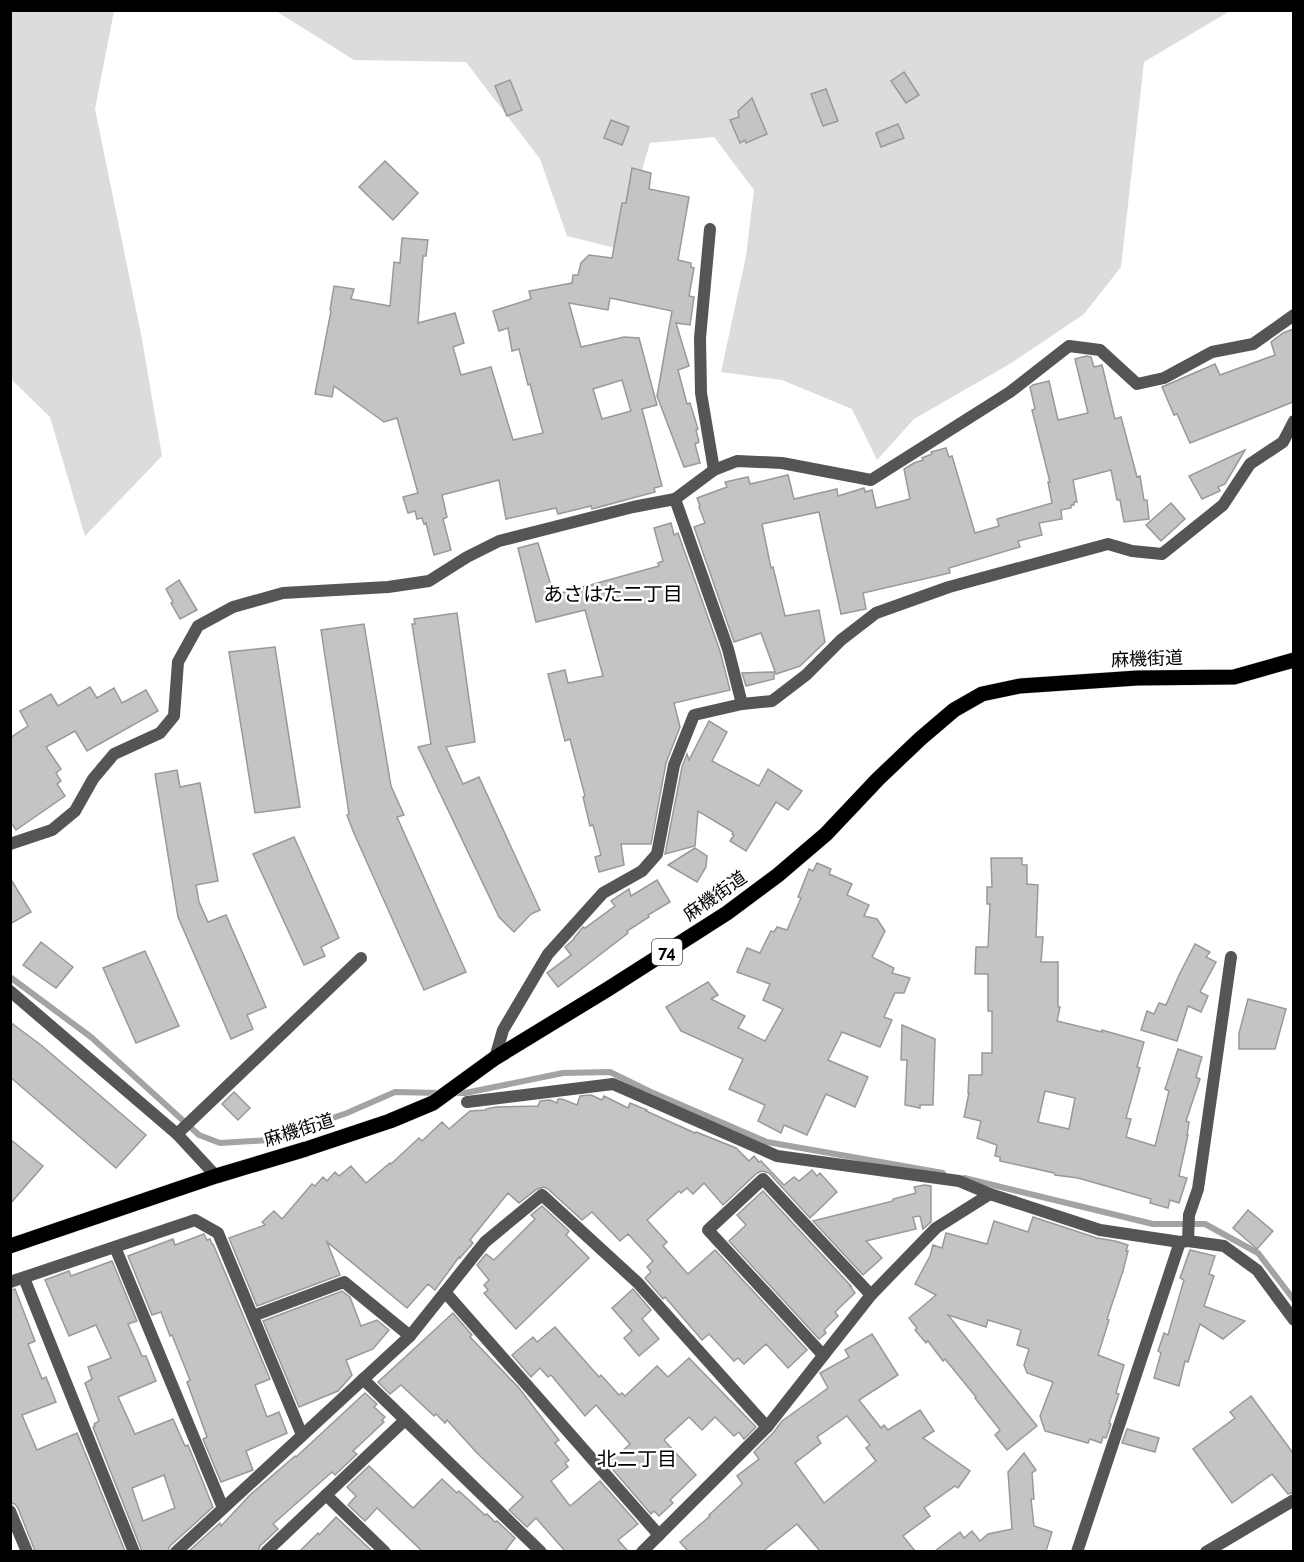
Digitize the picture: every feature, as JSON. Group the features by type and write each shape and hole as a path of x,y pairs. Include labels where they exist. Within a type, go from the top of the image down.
{"main road":[{"name":"麻機街道","path":"10,1246 216,1176 390,1121 433,1103 495,1058 727,913 778,875 826,834 920,739 954,710 982,694 1020,686 1137,678 1234,676 1293,660"}],"street":[{"path":"710,229 700,338 701,393 714,470"},
{"path":"10,844 52,830 75,811 93,779 114,754 160,733 174,716 178,662 198,626 233,607 283,593 388,587 429,581 467,557 499,541 633,507 675,499 714,470 736,461 782,463 871,480 1010,392 1069,346 1100,350 1137,384 1164,378 1212,352 1252,344 1293,315"},
{"path":"495,1058 503,1030 548,954 603,893 642,871 657,854 674,765 694,715 742,704 772,701 806,675 841,640 876,613 908,600 1108,544 1132,551 1162,554 1223,505 1250,464 1283,442 1293,421"},
{"path":"675,499 728,649 742,704"},
{"path":"1077,1551 1185,1237 1189,1215 1198,1189 1231,957"},
{"path":"177,1134 361,958"},
{"path":"10,991 177,1134 216,1176"},
{"path":"467,1102 613,1084 777,1156 959,1181 990,1194 1100,1230 1185,1237 1224,1246 1257,1270 1293,1320"},
{"path":"823,1355 708,1230 763,1179 871,1295"},
{"path":"642,1551 767,1427 871,1295 936,1228 990,1194"},
{"path":"176,1551 410,1336 485,1242 542,1195 638,1283 767,1427"},
{"path":"10,1282 195,1220 218,1233 302,1435"},
{"path":"115,1247 223,1508"},
{"path":"24,1278 134,1551"},
{"path":"253,1316 344,1282 410,1336"},
{"path":"445,1292 659,1535"},
{"path":"363,1379 540,1551"},
{"path":"266,1551 405,1420"},
{"path":"326,1495 385,1551"},
{"path":"1206,1551 1293,1500"},
{"path":"10,1511 27,1551"}],"shaded area":[{"path":"10,11 114,11 95,109 141,334 162,456 85,536 50,417 11,379"},
{"path":"276,11 1230,11 1144,62 1121,267 1084,314 1013,362 914,419 877,460 852,409 782,380 721,372 746,256 754,190 714,137 650,143 619,249 567,236 540,159 466,62 354,60"}],"building":[{"path":"904,72 919,95 906,103 891,81"},
{"path":"510,80 522,110 507,116 495,86"},
{"path":"826,89 838,121 823,126 811,94"},
{"path":"752,98 767,134 746,143 745,140 740,143 730,120 739,117 738,111"},
{"path":"611,120 629,127 622,145 604,138"},
{"path":"898,124 904,138 881,147 876,133"},
{"path":"385,161 418,193 393,220 359,187"},
{"path":"632,168 651,173 649,189 689,197 678,260 691,263 691,267 694,268 689,296 694,297 690,325 676,323 689,366 678,370 687,404 690,403 698,429 696,430 699,442 695,444 700,463 684,467 657,396 672,311 610,298 608,310 569,303 581,347 624,337 639,338 657,405 642,409 662,486 654,488 655,492 592,509 591,506 558,514 556,508 506,519 499,480 442,495 447,517 443,519 451,550 434,555 426,523 424,524 422,518 417,519 415,511 408,513 403,497 418,493 397,418 384,422 334,386 332,397 315,394 334,286 354,289 351,299 390,306 394,262 400,263 402,238 428,240 426,256 423,256 418,323 455,313 464,343 453,347 461,375 491,367 513,440 543,433 519,349 512,351 508,328 499,331 493,311 531,299 529,291 572,283 573,275 578,275 581,263 589,255 612,258 622,203 626,203","holes":["622,380 631,411 602,419 593,389"]},
{"path":"1293,329 1293,402 1190,443 1162,387 1215,364 1220,375 1275,355 1271,342"},
{"path":"1091,357 1094,367 1102,365 1115,419 1121,417 1137,477 1140,476 1144,500 1147,500 1149,519 1124,522 1111,470 1073,480 1077,502 1071,505 1071,508 1061,510 1062,519 1039,523 1042,535 1018,541 1020,547 949,568 950,573 863,593 866,609 841,614 819,512 762,524 771,568 773,567 785,616 819,610 825,642 800,666 776,674 761,633 734,642 694,527 705,523 697,498 727,487 725,482 748,477 750,484 788,475 794,499 837,489 838,496 864,488 865,492 872,490 876,508 910,499 904,469 923,460 922,458 932,454 931,452 946,448 949,457 952,456 975,533 999,526 997,519 1052,503 1048,482 1050,482 1032,410 1035,409 1030,387 1049,381 1058,420 1088,413 1075,359"},
{"path":"1245,450 1225,484 1218,487 1220,491 1202,499 1189,476"},
{"path":"1171,503 1185,519 1161,541 1146,525"},
{"path":"671,523 674,535 678,533 720,651 730,690 674,703 680,727 666,763 651,844 621,844 624,865 599,872 595,857 601,855 593,825 590,826 583,797 585,796 570,739 565,741 548,674 565,670 568,683 603,676 585,610 536,622 518,548 538,543 554,595 659,566 658,563 663,561 654,528"},
{"path":"179,580 197,610 180,619 166,589"},
{"path":"457,613 475,742 446,747 463,784 479,777 540,910 531,914 514,932 499,917 418,747 431,744 412,624 415,624 414,619"},
{"path":"364,624 391,786 404,815 397,817 466,972 424,990 347,815 349,814 321,630"},
{"path":"275,647 300,807 255,813 229,652"},
{"path":"774,672 774,679 746,686 742,673"},
{"path":"90,687 97,698 114,688 122,703 146,690 158,711 87,751 75,731 46,747 61,769 56,773 61,781 57,784 65,796 16,830 10,821 10,738 28,726 20,711 51,694 58,706"},
{"path":"709,721 727,732 712,761 759,786 768,769 802,791 788,810 776,802 746,851 730,841 734,835 733,832 698,811 695,846 665,854 682,767 687,754 689,760"},
{"path":"177,770 180,787 200,783 218,881 196,885 199,902 208,922 226,915 266,1007 247,1015 253,1029 231,1039 178,917 155,774"},
{"path":"294,837 339,938 321,947 325,956 304,965 253,854"},
{"path":"695,848 707,856 706,867 697,882 668,865"},
{"path":"991,858 1022,858 1022,865 1027,865 1027,884 1038,885 1036,937 1043,937 1041,962 1058,962 1058,1007 1060,1007 1057,1021 1102,1032 1102,1030 1144,1042 1137,1067 1140,1068 1126,1118 1131,1119 1126,1137 1155,1146 1169,1091 1165,1089 1178,1049 1202,1057 1196,1077 1200,1079 1186,1121 1189,1122 1188,1135 1179,1176 1187,1178 1179,1203 1170,1200 1168,1208 1150,1203 1151,1199 1078,1178 1055,1175 1000,1161 1000,1157 995,1156 997,1145 977,1138 981,1121 964,1117 969,1093 969,1075 982,1075 982,1053 992,1053 992,1011 988,1011 988,974 975,974 976,947 988,947 990,904 987,904 987,887 992,887","holes":["1045,1091 1075,1098 1069,1129 1038,1122"]},
{"path":"817,863 831,869 829,874 852,884 847,895 869,905 864,916 877,919 885,931 872,957 894,968 892,973 910,978 904,993 895,993 884,1017 892,1020 880,1047 842,1032 828,1060 868,1077 855,1107 826,1094 807,1135 784,1125 781,1133 758,1121 765,1105 729,1089 743,1059 681,1031 666,1007 708,982 718,995 711,999 745,1016 738,1028 765,1041 783,1009 763,1000 770,984 737,972 747,948 760,953 771,931 774,932 777,927 787,930 801,898 798,897 809,869 813,871"},
{"path":"10,878 31,912 10,924"},
{"path":"657,880 670,902 648,915 649,917 627,931 628,933 558,987 547,973 571,955 565,947 583,927 585,928 615,906 611,901 629,889 631,896"},
{"path":"41,942 73,967 56,988 23,965"},
{"path":"1195,944 1210,952 1206,957 1216,962 1200,992 1208,996 1201,1012 1188,1006 1177,1041 1141,1030 1147,1011 1154,1014 1159,1003 1166,1005"},
{"path":"145,951 179,1026 136,1043 103,968"},
{"path":"1248,999 1286,1009 1275,1049 1239,1049 1239,1033"},
{"path":"10,1022 41,1045 146,1135 116,1168 10,1077"},
{"path":"902,1025 935,1039 933,1105 920,1105 920,1108 905,1105 907,1060 901,1060"},
{"path":"234,1092 250,1108 238,1120 222,1104"},
{"path":"591,1095 602,1100 604,1096 628,1108 630,1103 647,1110 695,1133 736,1148 749,1161 754,1156 784,1185 794,1177 799,1181 812,1170 817,1176 820,1173 837,1192 810,1218 769,1173 762,1171 723,1205 704,1183 693,1194 687,1188 681,1193 679,1191 647,1220 667,1242 663,1246 688,1274 715,1250 717,1252 807,1350 788,1368 766,1344 744,1364 738,1358 734,1361 709,1334 702,1340 665,1297 663,1299 645,1278 651,1272 647,1267 653,1261 628,1234 620,1241 592,1212 582,1220 544,1187 537,1189 519,1203 508,1193 470,1240 473,1243 459,1257 435,1290 428,1284 407,1308 327,1242 340,1275 257,1306 229,1238 265,1225 262,1222 274,1211 282,1219 312,1184 315,1186 323,1177 327,1181 335,1172 339,1176 351,1166 366,1183 419,1138 422,1141 442,1122 449,1129 470,1111 496,1107 538,1106 540,1101 550,1100 557,1103 558,1099 577,1105 580,1096"},
{"path":"10,1139 43,1166 10,1204"},
{"path":"931,1186 931,1222 923,1229 920,1216 913,1217 916,1229 866,1241 882,1258 863,1275 813,1221 893,1201 893,1199 916,1193 914,1187"},
{"path":"763,1191 855,1293 835,1312 838,1316 824,1330 826,1333 819,1339 729,1241 746,1225 737,1215"},
{"path":"542,1206 569,1231 566,1235 589,1258 516,1329 484,1293 488,1290 484,1285 489,1280 477,1265 486,1254 494,1260 535,1219 531,1215"},
{"path":"1248,1210 1273,1231 1257,1249 1233,1228"},
{"path":"1033,1217 1097,1238 1128,1245 1123,1271 1098,1355 1124,1365 1116,1393 1119,1394 1109,1423 1111,1424 1106,1438 1103,1437 1101,1443 1090,1439 1088,1443 1045,1431 1040,1416 1053,1382 1027,1373 1024,1365 1029,1349 1017,1345 1021,1330 988,1320 986,1327 948,1315 1037,1426 1007,1450 995,1435 1000,1430 976,1397 945,1359 943,1361 928,1341 926,1343 909,1318 936,1295 915,1284 930,1256 933,1245 942,1248 946,1233 987,1244 994,1221 1028,1232"},
{"path":"204,1234 213,1244 270,1379 255,1385 267,1417 279,1412 287,1433 246,1451 253,1470 221,1482 203,1439 207,1437 187,1382 190,1380 172,1335 170,1336 161,1312 152,1315 128,1256 173,1239 175,1245"},
{"path":"1190,1250 1215,1256 1209,1274 1214,1276 1204,1306 1245,1321 1223,1339 1200,1324 1188,1362 1185,1361 1179,1386 1154,1378 1161,1353 1158,1351 1164,1333 1168,1335 1184,1280 1180,1278"},
{"path":"112,1261 137,1321 128,1324 142,1356 146,1356 156,1381 118,1397 135,1434 173,1419 185,1446 188,1445 213,1507 170,1546 168,1551 142,1551 93,1427 99,1421 85,1383 92,1379 88,1367 111,1358 96,1325 69,1336 45,1280 69,1271 71,1276","holes":["164,1475 175,1508 143,1521 132,1488"]},
{"path":"15,1289 35,1341 28,1344 42,1379 46,1377 56,1402 22,1415 37,1450 77,1433 125,1551 35,1551 18,1508 15,1504 10,1503 10,1290"},
{"path":"633,1289 651,1310 642,1319 659,1339 639,1356 624,1338 632,1331 612,1308"},
{"path":"342,1291 350,1297 361,1326 377,1320 389,1330 373,1349 346,1360 352,1375 338,1391 299,1407 263,1321"},
{"path":"453,1313 472,1335 470,1337 519,1388 559,1440 555,1443 569,1460 565,1463 568,1467 551,1481 570,1506 600,1481 638,1524 618,1540 628,1551 565,1551 536,1518 527,1527 509,1510 523,1497 477,1453 447,1420 445,1423 436,1414 434,1416 401,1385 390,1394 378,1382"},
{"path":"555,1327 599,1377 601,1375 619,1395 622,1393 625,1396 657,1366 668,1377 689,1358 756,1427 744,1439 739,1432 734,1436 715,1417 702,1430 689,1417 664,1440 696,1475 670,1500 673,1503 659,1516 654,1511 651,1514 613,1470 616,1468 610,1462 630,1444 596,1405 585,1416 551,1375 548,1377 540,1368 531,1377 512,1355 533,1337 537,1342"},
{"path":"872,1334 898,1375 859,1400 881,1428 884,1425 888,1430 920,1410 934,1431 923,1438 970,1471 958,1488 955,1486 924,1508 930,1516 903,1536 915,1551 820,1551 797,1524 763,1551 688,1551 680,1542 741,1485 737,1476 759,1459 754,1452 782,1421 828,1388 820,1373 849,1357 845,1350","holes":["847,1416 870,1445 866,1448 876,1461 824,1503 795,1463 821,1443 817,1437"]},
{"path":"365,1393 377,1404 374,1407 385,1417 382,1420 384,1422 353,1451 357,1454 335,1475 332,1472 273,1524 278,1529 260,1546 258,1551 189,1551 220,1523 221,1526 250,1495 296,1457"},
{"path":"1251,1396 1293,1453 1293,1492 1288,1494 1272,1474 1232,1503 1193,1449 1235,1418 1230,1412"},
{"path":"1127,1429 1159,1438 1155,1452 1122,1443"},
{"path":"1024,1453 1036,1470 1032,1473 1034,1499 1031,1499 1034,1526 1052,1532 1046,1551 935,1551 960,1532 964,1538 972,1531 980,1541 988,1534 1012,1529 1008,1472"},
{"path":"369,1466 413,1508 442,1479 485,1515 497,1521 515,1538 505,1551 422,1551 377,1508 365,1521 348,1505 356,1496 347,1487"},
{"path":"336,1517 372,1551 300,1551 318,1533 319,1535"}],"waterway":[{"path":"10,977 91,1037 199,1135 220,1143 269,1140 347,1113 395,1092 440,1093"},
{"path":"453,1093 465,1093 563,1073 610,1072 767,1142 943,1173"},
{"path":"964,1178 1153,1224 1205,1224 1258,1253 1294,1300"}],"district":[{"name":"あさはた二丁目","path":"613,594"},
{"name":"北二丁目","path":"637,1459"}]}
